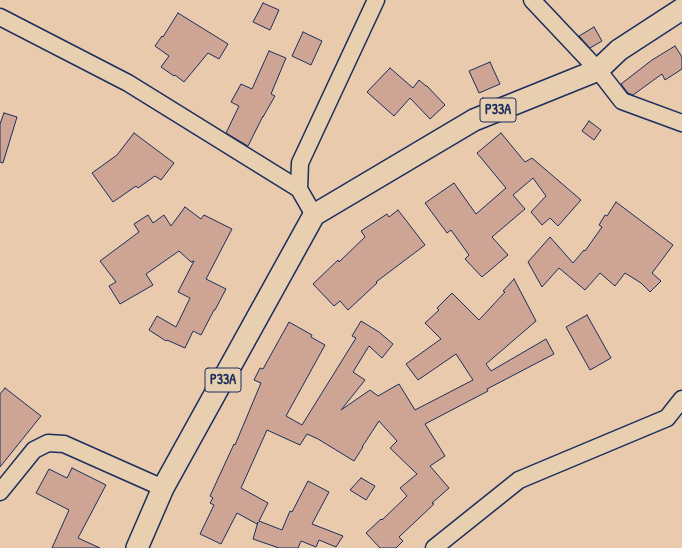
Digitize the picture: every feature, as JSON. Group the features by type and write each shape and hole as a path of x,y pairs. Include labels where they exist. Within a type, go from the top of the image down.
{"main road":[{"name":"P33A","path":"137,548 164,488 314,215 474,120 598,70 619,50 682,9"}],"street":[{"path":"299,189 300,162 376,0"},
{"path":"532,0 598,70 622,101 682,123"},
{"path":"0,17 128,82 299,189 314,215"},
{"path":"434,548 519,480 667,418 682,399"},
{"path":"0,492 34,450 48,443 64,444 164,488"}],"building":[{"path":"263,3 279,10 270,30 253,22"},
{"path":"178,13 228,44 219,59 208,53 184,82 161,67 169,56 155,46 162,36 163,37"},
{"path":"594,27 602,41 590,48 579,36"},
{"path":"303,32 322,41 311,65 292,56"},
{"path":"675,46 682,57 682,69 665,80 662,74 633,95 628,93 621,84 652,60"},
{"path":"269,51 286,58 271,94 275,96 248,146 226,133 239,106 231,102 241,84 252,89"},
{"path":"490,62 500,84 479,93 469,71"},
{"path":"390,68 413,88 419,80 427,86 445,105 430,119 410,98 394,116 367,92"},
{"path":"4,113 17,117 3,163 0,162 0,124"},
{"path":"589,121 601,130 594,140 582,131"},
{"path":"134,133 174,163 161,180 155,176 138,188 136,186 113,202 92,173 117,155"},
{"path":"501,133 525,162 532,158 581,200 558,226 550,218 542,225 531,212 546,196 533,178 513,195 525,209 492,237 508,255 482,277 465,259 469,255 451,230 447,233 425,203 454,183 476,214 506,188 477,153"},
{"path":"616,202 673,245 652,273 661,281 650,292 641,283 625,273 615,286 600,273 585,290 559,268 542,287 528,262 550,237 573,263 584,250 585,251 602,227 599,225"},
{"path":"185,207 201,219 204,215 232,229 206,279 226,289 201,335 193,331 185,348 167,340 166,341 149,330 157,316 176,327 190,298 178,292 194,261 191,262 179,251 146,274 153,285 120,304 109,286 116,282 100,261 139,232 134,224 148,215 153,223 164,215 171,226"},
{"path":"398,210 425,245 376,282 377,283 348,310 340,301 334,306 313,284 365,237 361,231 387,214 389,217"},
{"path":"514,279 536,321 486,364 491,371 546,339 554,354 425,424 445,456 430,466 449,488 399,537 403,541 396,548 380,548 366,533 407,496 400,488 417,474 390,448 397,441 379,421 354,461 307,434 300,445 267,430 241,488 268,503 259,521 282,530 290,511 292,512 308,481 329,492 312,524 343,536 336,547 319,540 316,547 301,541 298,548 279,548 253,539 258,522 257,524 237,513 221,544 200,534 214,505 210,503 213,498 210,496 234,444 235,445 261,383 254,380 260,368 263,369 289,322 312,335 311,337 325,345 286,416 302,425 356,338 352,336 361,321 379,332 393,344 382,358 369,346 353,372 365,380 341,410 370,390 378,396 399,384 415,410 473,380 456,354 418,380 406,364 441,339 425,323 439,310 437,308 452,293 479,320 505,292 503,291"},
{"path":"587,315 611,358 590,370 566,327"},
{"path":"5,388 41,416 0,467 0,394"},
{"path":"72,468 106,485 78,538 100,548 52,548 69,510 36,493 49,469 67,478"},
{"path":"361,478 375,486 366,500 350,490"}]}
